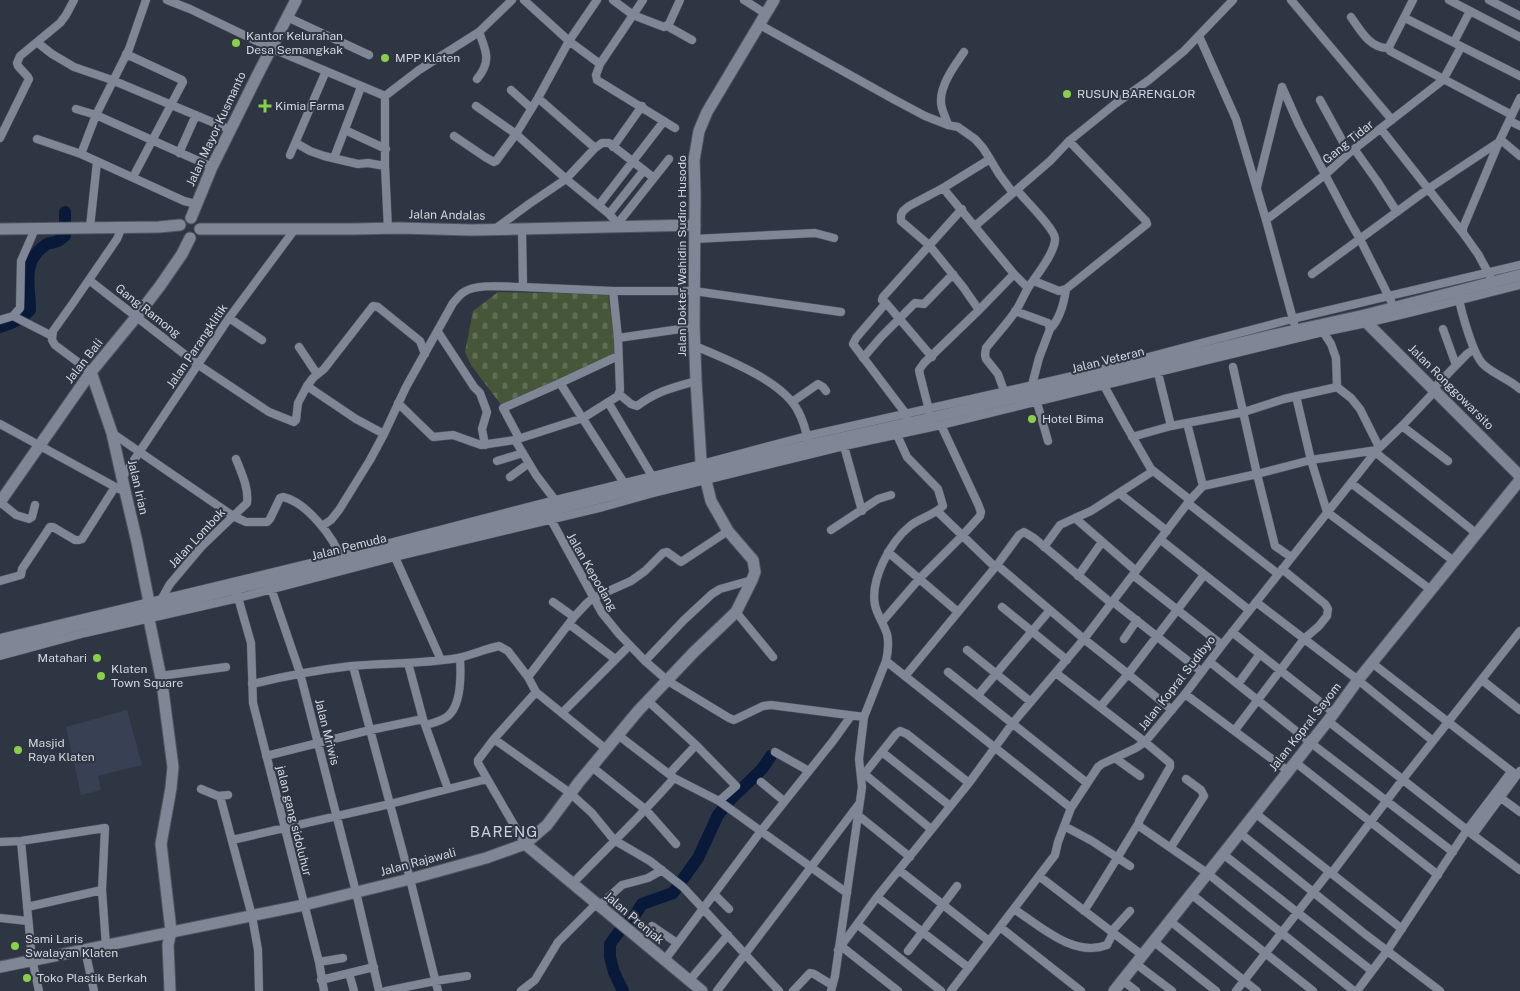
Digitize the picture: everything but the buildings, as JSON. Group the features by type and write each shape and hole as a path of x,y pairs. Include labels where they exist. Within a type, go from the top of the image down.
{"street":[{"path":"0,138 29,79 18,66 18,60 24,52 38,43 60,23 74,0"},
{"path":"81,154 96,115 126,54 146,0"},
{"path":"167,0 271,48 385,96"},
{"name":"Jalan Mayor Kusmanto","path":"191,218 212,167 296,0"},
{"path":"385,96 418,70 474,35 512,0"},
{"path":"524,0 568,41 600,64"},
{"path":"454,136 494,162 516,134 538,98 568,41 596,0"},
{"path":"613,0 633,15 664,27 667,26 692,40"},
{"path":"643,0 600,64 596,75 597,80 675,128"},
{"path":"667,26 680,0"},
{"path":"744,0 766,14"},
{"name":"Jalan Dokter Wahidin Sudiro Husodo","path":"704,473 696,381 694,327 694,225 696,194 694,160 697,138 701,123 774,0"},
{"path":"975,226 1050,161 1069,141 1115,104 1149,80 1199,36 1233,0"},
{"path":"1291,0 1392,120"},
{"path":"1389,48 1413,0"},
{"path":"1450,0 1520,37"},
{"path":"1489,0 1520,16"},
{"path":"1443,80 1470,11"},
{"path":"287,17 368,55"},
{"path":"1351,17 1363,35 1379,46 1389,48 1390,51 1511,118 1520,126"},
{"path":"1404,18 1520,76"},
{"path":"760,25 925,116 958,127 970,134 983,148 999,174 1042,219 1055,238 1046,262 1015,310 986,348 986,359 998,374 1004,391"},
{"path":"474,35 487,53 484,68 477,79"},
{"path":"1199,36 1234,112 1294,324 1491,278 1520,265"},
{"path":"38,43 74,67 112,80 231,130"},
{"path":"948,124 942,110 942,95 952,69 964,52"},
{"path":"126,54 182,81 182,85 133,178"},
{"path":"290,155 326,71"},
{"name":"Gang Tidar","path":"1266,220 1443,80"},
{"path":"334,158 360,87"},
{"path":"1256,188 1282,87 1391,302"},
{"path":"511,90 531,108"},
{"path":"385,96 385,166 388,229"},
{"path":"538,98 595,148"},
{"path":"1463,233 1467,216 1520,98"},
{"path":"1320,100 1352,152 1377,181 1397,212"},
{"path":"476,106 516,134 619,224 669,159"},
{"path":"613,146 642,106"},
{"path":"76,109 96,115 212,167"},
{"path":"179,153 196,115"},
{"path":"599,205 664,121"},
{"path":"1381,129 1463,233 1478,254 1491,278"},
{"path":"345,130 386,149"},
{"path":"38,139 81,154 184,201 196,204"},
{"path":"1034,280 1062,291 1066,290 1147,223 1069,141"},
{"path":"1500,141 1520,156"},
{"path":"1312,274 1428,190 1500,141"},
{"path":"495,229 566,179 598,144 605,142 613,146 654,178"},
{"path":"296,143 310,151 334,158 358,164 368,162 385,166"},
{"path":"979,310 929,244 901,221 900,216 903,211 917,201 990,160"},
{"path":"90,227 97,162"},
{"path":"609,214 644,170"},
{"path":"943,188 1014,274 1028,288"},
{"path":"932,357 882,300 929,244 962,209"},
{"path":"191,218 197,220 200,229 196,236 190,238 182,234 180,225 184,219 191,218"},
{"name":"Jalan Andalas","path":"200,229 459,230 619,224 694,225"},
{"path":"0,229 159,227 180,225"},
{"path":"91,372 55,345 52,340 53,331 117,239 122,227"},
{"path":"0,320 14,316 20,308 21,261 36,229"},
{"name":"Jalan Parangklitik","path":"0,581 21,575 22,569 50,528 53,527 75,540 82,539 121,486 139,452 197,364 295,229"},
{"path":"522,229 523,287"},
{"path":"694,239 815,233 834,238"},
{"name":"Jalan Bali","path":"0,502 91,372 137,316 182,254 190,238"},
{"path":"862,358 880,337 915,303 924,304 953,274"},
{"path":"882,622 980,516 981,512 933,417 920,370 1014,274"},
{"name":"Jalan Veteran","path":"704,473 808,440 864,431 907,419 933,417 1101,378 1229,354 1294,324 1322,328 1367,320 1391,302 1458,295 1491,278 1520,275"},
{"name":"Gang Ramong","path":"89,280 197,364 269,412 294,422 296,420 298,403 307,386"},
{"path":"1367,320 1458,295 1520,285"},
{"path":"322,526 331,520 339,510 384,434 398,403 454,303 463,292 470,289 523,287 613,291 694,291 841,312"},
{"path":"1048,441 1034,393 1039,358 1050,329 1056,323 1066,290"},
{"path":"398,403 433,437 454,435 481,445 517,439 583,418 608,402 620,390 618,338 613,291"},
{"path":"1458,295 1478,358 1482,364 1511,382 1520,390"},
{"path":"886,303 852,344 907,419"},
{"path":"384,434 356,419 307,386 324,369 373,306 378,307 420,341 425,354"},
{"path":"1015,310 1048,323 1050,329"},
{"path":"14,316 52,336"},
{"path":"229,318 262,340"},
{"name":"Jalan Ronggowarsito","path":"1367,320 1520,476"},
{"path":"618,338 694,327"},
{"path":"1234,730 1304,639 1327,616 1328,609 1325,604 1190,502 1153,471 1132,437 1101,378 1158,373 1322,328 1336,358 1337,387 1351,398 1360,409 1377,450 1477,534"},
{"path":"1443,329 1456,365"},
{"path":"438,332 474,387 480,393 487,412 482,429 486,445"},
{"path":"420,341 432,341"},
{"path":"695,346 733,362 773,384 792,402 798,411 808,440"},
{"path":"299,347 318,374"},
{"name":"Jalan Kopral Sudibyo","path":"951,991 1055,856 1071,808 1098,767 1145,742 1377,450 1402,426 1456,365 1474,349"},
{"path":"1229,354 1275,546 1290,558"},
{"path":"555,500 523,453 503,408 618,356"},
{"name":"Jalan Irian","path":"91,372 112,433 121,486 138,542 160,676 172,767 171,788 162,844 171,931 168,946 170,991"},
{"path":"1158,373 1171,426"},
{"path":"618,394 631,404 637,406 649,396 658,392 696,381"},
{"path":"560,382 624,483"},
{"path":"792,402 818,384 826,391"},
{"path":"1132,437 1171,426 1244,412 1296,396 1337,387"},
{"path":"149,610 162,598 211,595 555,500 652,476 704,473 844,446 864,431 884,437 897,435 933,417 1004,391 1034,393"},
{"path":"1296,396 1311,460 1327,512 1431,590"},
{"path":"608,402 652,476"},
{"path":"1188,423 1203,486"},
{"path":"0,424 121,486"},
{"path":"1402,426 1448,461"},
{"path":"112,433 229,514 246,522 267,522 280,498 286,498 302,507 322,526 341,559"},
{"path":"793,991 810,974 814,974 832,988 840,948 860,804 863,772 859,760 864,717 886,660 888,635 875,608 875,588 880,569 888,552 909,527 943,506 938,489 907,457 897,435"},
{"path":"844,446 862,510"},
{"path":"840,948 877,897 969,783 1012,724 1084,639 1203,486 1311,460 1377,450"},
{"path":"497,461 523,453"},
{"name":"Jalan Lombok","path":"162,598 170,584 229,514 245,505 247,493 236,458"},
{"path":"510,477 529,463"},
{"path":"1044,547 1060,526 1091,511 1153,471"},
{"path":"645,661 712,594 720,589 752,580 755,572 753,560 728,530 711,501 704,473"},
{"name":"Jalan Pemuda","path":"1,643 211,595 237,594 270,585 341,559 394,554 454,534 548,515 704,473"},
{"name":"Jalan Kopral Sayom","path":"1114,991 1256,813 1358,680 1520,480"},
{"path":"1351,483 1455,562"},
{"path":"1119,493 1167,532"},
{"path":"831,530 878,499 891,495"},
{"path":"0,502 16,515 29,519 32,517 35,505"},
{"path":"937,511 996,566 1172,710"},
{"name":"Jalan Kepodang","path":"548,515 608,623 629,646 668,680 734,720 763,706 771,705 851,716"},
{"path":"1075,518 1134,573 1222,645"},
{"path":"528,677 587,602 631,581 645,571 663,553 668,552 678,560 684,561 728,530"},
{"path":"906,675 996,566 1019,535 1024,532 1029,534 1078,576 1202,672"},
{"path":"1160,540 1249,610"},
{"path":"1078,576 1102,542"},
{"path":"888,552 958,612"},
{"path":"270,585 394,554 442,660"},
{"path":"1100,707 1158,637 1204,575"},
{"name":"Jalan Rajawali","path":"0,967 304,905 486,858 528,842 547,825 570,793 648,701 694,652 736,612 752,580"},
{"name":"Jalan Mriwis","path":"270,585 300,673 356,892 379,991"},
{"name":"jalan gang sidoluhur","path":"237,594 251,643 253,703 319,962 324,991"},
{"path":"554,602 572,621 615,659"},
{"path":"1256,602 1358,680 1433,741"},
{"path":"1002,607 1067,660"},
{"path":"978,696 1050,610"},
{"path":"736,612 773,657"},
{"path":"1124,638 1137,620"},
{"path":"1236,991 1520,631"},
{"path":"1232,632 1280,670 1403,780 1520,870"},
{"path":"252,684 300,673 353,666 408,664 460,658 499,646 504,648 528,677 536,692 606,749"},
{"path":"562,713 629,646"},
{"path":"966,650 1031,702"},
{"path":"1238,684 1260,654"},
{"path":"266,756 370,730 444,718 452,711 460,685 460,658"},
{"path":"886,660 1071,808"},
{"path":"1210,662 1453,852"},
{"path":"1372,663 1517,775"},
{"path":"408,664 448,789"},
{"path":"353,666 438,991"},
{"path":"160,676 226,667"},
{"path":"948,672 1086,783"},
{"path":"1056,673 1145,742 1171,765 1110,872 1084,911"},
{"path":"1482,680 1520,710"},
{"path":"528,842 487,779 478,760 536,692"},
{"path":"1185,694 1234,730 1292,767 1371,822 1438,875"},
{"path":"648,701 696,745 736,786 723,803"},
{"path":"664,961 761,830 851,716 864,717"},
{"path":"863,772 898,732 904,732 969,783"},
{"path":"618,735 671,776 723,803 847,893"},
{"path":"494,739 570,793 592,813 614,840 650,861 684,887 779,991"},
{"path":"573,883 646,810 696,745"},
{"path":"775,752 809,771"},
{"path":"882,752 950,806"},
{"path":"1115,758 1140,776"},
{"path":"592,767 646,810 676,844"},
{"path":"863,772 931,829"},
{"path":"1470,832 1500,798 1517,775"},
{"path":"1138,824 1207,873 1358,991 1387,952 1453,852 1517,775"},
{"path":"232,840 390,804 487,779"},
{"path":"1171,847 1204,796 1201,790 1186,779"},
{"path":"761,782 784,801"},
{"path":"201,789 220,795 252,916 258,950 259,991"},
{"path":"1500,798 1520,812"},
{"path":"717,991 860,804"},
{"path":"1256,813 1402,929"},
{"path":"858,816 910,857"},
{"path":"1064,826 1092,841 1130,866"},
{"path":"0,842 21,841 105,828 102,890 106,946"},
{"path":"1240,833 1387,952 1440,991"},
{"path":"21,841 32,959 39,991"},
{"name":"Jalan Prenjak","path":"528,842 549,864 573,883 597,906 702,991"},
{"path":"1223,854 1372,971"},
{"path":"521,991 536,980 558,942 597,906 622,885 648,878 662,870"},
{"path":"899,870 990,941"},
{"path":"1039,876 1112,932 1172,991"},
{"path":"908,951 957,886"},
{"path":"27,907 102,890"},
{"path":"714,894 729,908"},
{"path":"1191,894 1313,991"},
{"path":"877,897 969,968"},
{"path":"1014,909 1066,942 1080,947 1096,948 1107,945 1112,932 1130,911"},
{"path":"0,918 28,922"},
{"path":"1169,920 1257,991"},
{"path":"857,924 941,991"},
{"path":"652,926 677,943"},
{"path":"1000,927 1081,991"},
{"path":"689,981 728,935"},
{"path":"1153,941 1216,991"},
{"path":"840,948 898,991"},
{"path":"85,950 94,991"},
{"path":"319,962 343,958"},
{"path":"321,980 374,966"},
{"path":"349,973 354,991"},
{"path":"386,991 467,976"},
{"path":"1122,980 1136,991"}],"shaded area":[{"path":"127,710 142,765 98,776 101,790 81,795 66,727"}],"green space":[{"path":"498,292 608,294 618,356 505,410 471,365 465,352 473,311"}],"waterway":[{"path":"0,327 16,321 30,310 29,267 37,253 45,245 58,241 65,236 65,212"},
{"path":"623,991 614,972 610,957 610,944 633,918 642,904 673,893 698,858 718,815 731,799 762,769 771,756"}],"place":[{"name":"Kantor Kelurahan Desa Semangkak","path":"236,43"},
{"name":"MPP Klaten","path":"385,58"},
{"name":"RUSUN BARENGLOR","path":"1067,94"},
{"name":"Kimia Farma","path":"265,106"},
{"name":"Hotel Bima","path":"1032,419"},
{"name":"Matahari","path":"97,658"},
{"name":"Klaten Town Square","path":"101,676"},
{"name":"Masjid Raya Klaten","path":"18,750"},
{"name":"Sami Laris Swalayan Klaten","path":"15,946"},
{"name":"Toko Plastik Berkah","path":"27,978"}],"district":[{"name":"BARENG","path":"504,832"}]}
